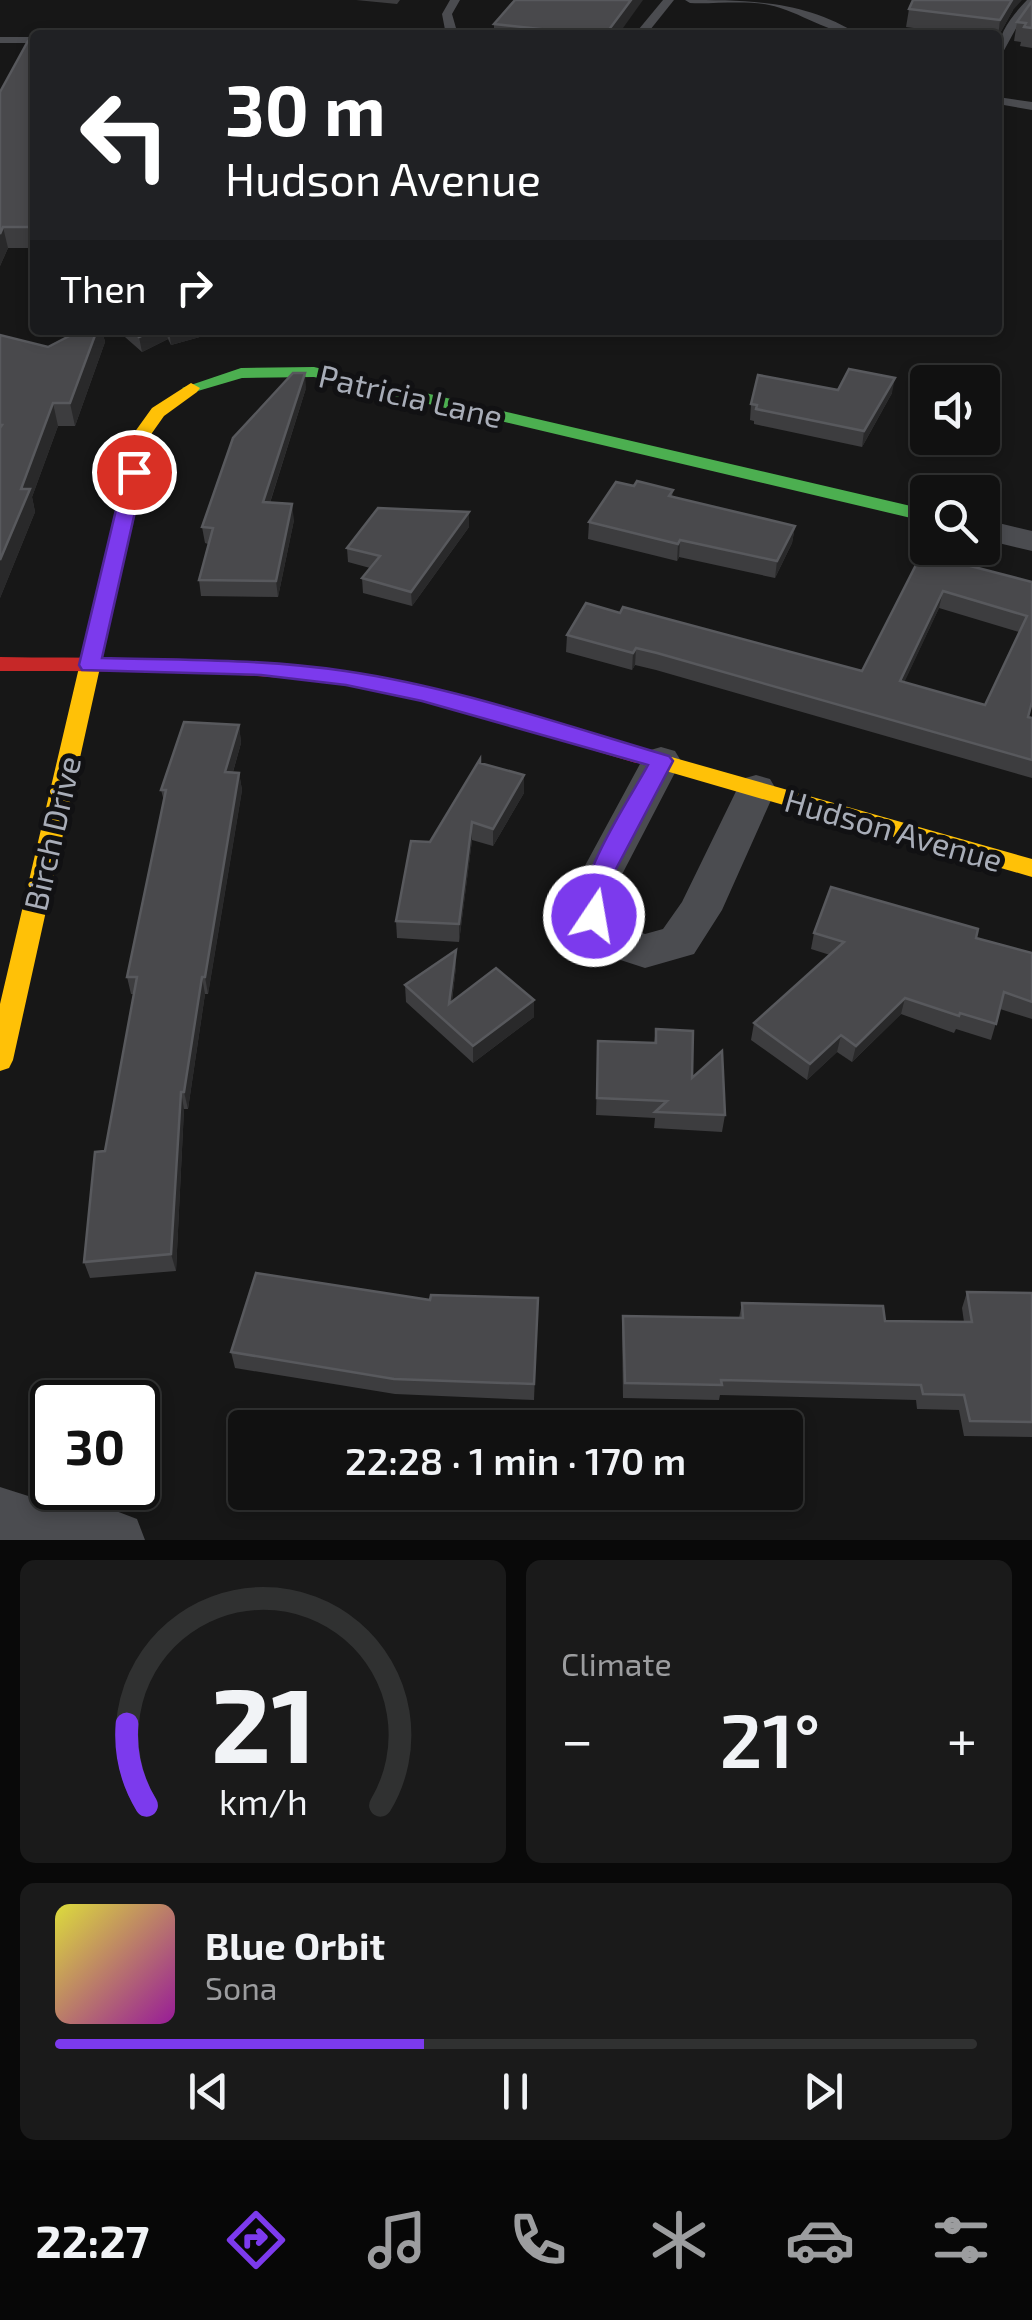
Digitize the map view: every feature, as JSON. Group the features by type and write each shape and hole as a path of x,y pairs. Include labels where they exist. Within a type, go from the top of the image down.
{"street":[{"name":"Patricia Lane","path":"90,665 143,434 162,406 181,392 230,373 314,372 910,512"},
{"path":"1000,533 1032,541"},
{"name":"Hudson Avenue","path":"0,664 261,668 346,678 423,694 1032,868"},
{"name":"Birch Drive","path":"0,1060 90,665"},
{"name":"Hudson Avenue","path":"661,761 595,886 594,916 609,939 645,951 678,942 700,910 756,789"},
{"path":"0,1516 44,1530 116,1540"}],"lane":[{"path":"451,30 448,14 455,0"},
{"path":"644,30 669,0"},
{"path":"690,0 767,1 811,14 843,30"},
{"path":"811,14 822,0"},
{"path":"1002,44 1015,20 1032,1"},
{"path":"0,40 30,40"},
{"path":"1002,102 1032,106"}],"building":[{"path":"515,0 631,0 609,30 539,30 494,24"},
{"path":"913,0 1012,0 1000,20 909,9"},
{"path":"1032,1 1032,28 1024,27 1026,23 1017,22"},
{"path":"30,41 30,227 3,227 0,234 0,92"},
{"path":"0,335 48,347 71,335 95,335 70,403 53,403 21,489 30,489 0,560"},
{"path":"849,369 895,378 864,431 756,409 757,405 751,404 758,375 838,390"},
{"path":"293,373 305,373 263,502 292,504 276,581 199,580 213,528 202,527 233,438"},
{"path":"637,481 673,490 669,496 795,526 777,561 680,540 678,544 589,522 616,482 634,486"},
{"path":"378,508 469,512 411,592 362,578 380,556 347,548"},
{"path":"916,565 967,565 1032,582 1032,702 1028,717 1032,718 1032,760 657,653 636,648 633,653 567,635 586,603 620,613 623,607 862,671","holes":["943,591 1027,616 985,705 900,681"]},
{"path":"184,722 239,725 225,772 239,773 205,977 181,1092 171,1254 84,1262 95,1152 105,1151 137,977 127,977 166,790 161,790"},
{"path":"480,759 480,763 524,775 493,829 472,822 459,924 396,921 411,841 430,842"},
{"path":"831,887 978,929 976,938 1032,953 1032,1002 1004,992 996,1024 905,998 856,1046 841,1035 810,1064 754,1023 844,942 814,933"},
{"path":"456,950 449,1004 496,968 534,1000 473,1046 405,985"},
{"path":"656,1029 693,1031 692,1078 722,1051 725,1115 655,1112 667,1101 597,1098 598,1041 656,1043"},
{"path":"256,1273 430,1300 431,1295 538,1298 534,1384 394,1379 231,1352"},
{"path":"967,1292 1032,1293 1032,1422 970,1421 964,1395 923,1394 921,1385 721,1380 722,1385 625,1383 623,1316 743,1318 742,1303 883,1306 885,1321 972,1322"}],"traffic: fast":[{"path":"191,388 241,373 314,372 910,512"}],"traffic: slow":[{"path":"0,1060 143,433 158,412 191,388"},
{"path":"636,755 1032,868"}],"traffic: jam":[{"path":"0,664 214,667 342,678 454,701 636,755"}],"route":[{"path":"134,472 90,665 261,668 346,678 423,694 661,761 595,886 594,916"}]}
